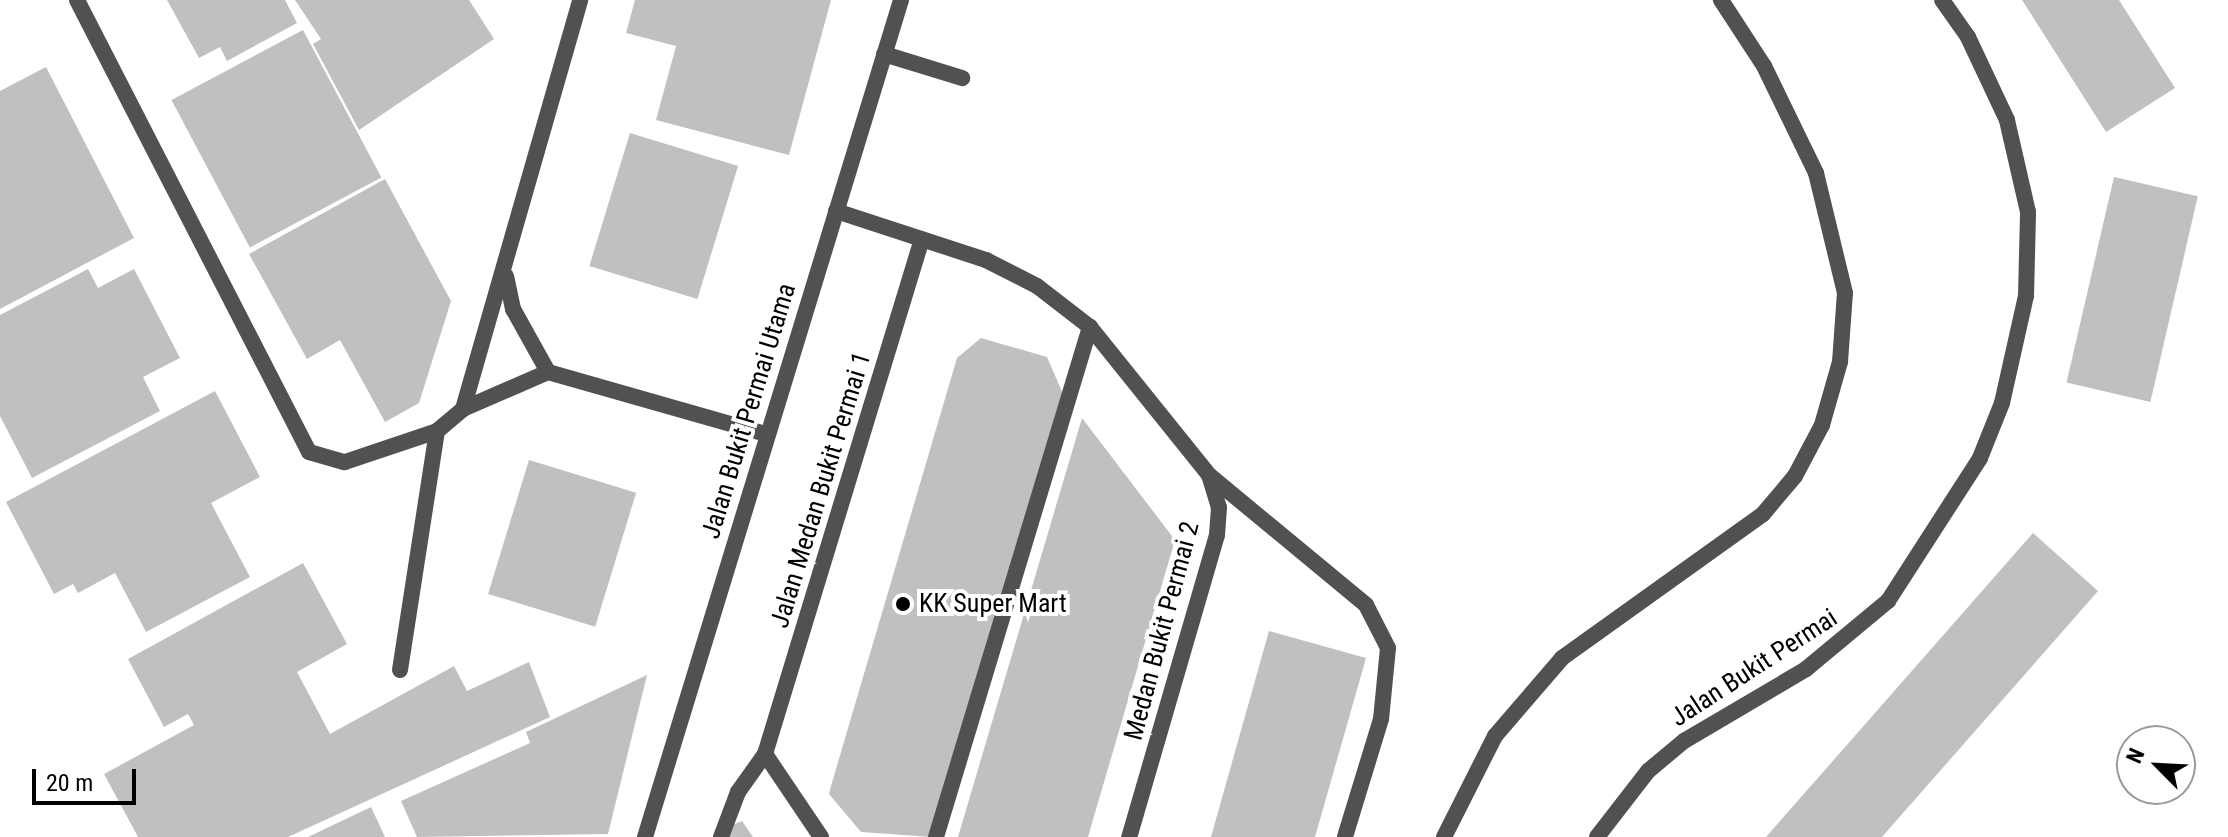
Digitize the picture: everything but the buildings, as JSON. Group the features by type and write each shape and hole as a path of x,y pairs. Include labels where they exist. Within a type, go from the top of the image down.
{"street":[{"path":"77,0 309,452 345,462 437,431 463,409 548,372 766,434"},
{"path":"463,409 505,271 580,0"},
{"name":"Jalan Bukit Permai Utama","path":"645,837 901,0"},
{"path":"1444,837 1495,736 1562,658 1763,514 1795,476 1822,425 1840,362 1845,293 1816,173 1764,66 1721,0"},
{"name":"Jalan Bukit Permai","path":"1597,837 1639,780 1684,741 1806,669 1888,601 1980,458 2002,403 2026,296 2028,212 2007,120 1968,37 1942,0"},
{"path":"884,54 962,78"},
{"name":"Medan Bukit Permai 2","path":"836,211 922,239 1037,286 1090,327 1209,475 1219,507 1217,535 1129,837"},
{"name":"Jalan Medan Bukit Permai 1","path":"721,837 738,792 765,754 922,239"},
{"path":"505,271 513,309 548,372"},
{"path":"936,837 1090,327"},
{"path":"400,670 437,431"},
{"path":"1209,475 1366,605 1388,648 1381,719 1345,837"},
{"path":"765,754 821,837"}],"place":[{"name":"KK Super Mart","path":"903,604"}]}
